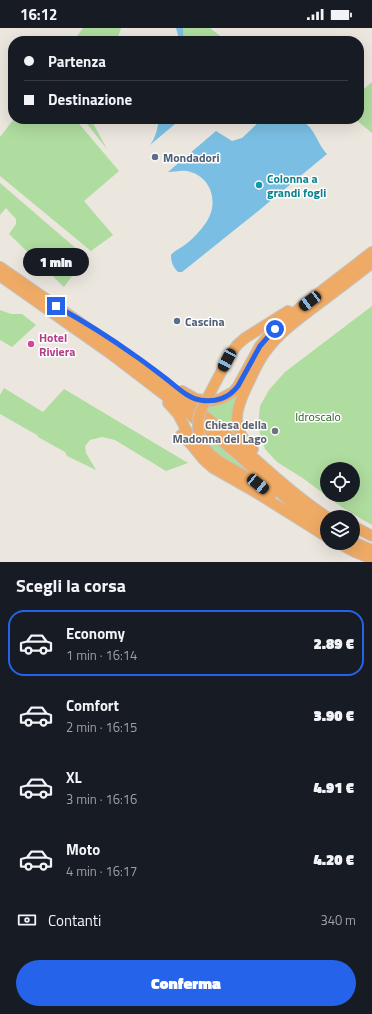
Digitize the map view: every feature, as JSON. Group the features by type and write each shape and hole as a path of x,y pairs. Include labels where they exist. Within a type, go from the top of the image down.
{"highway":[{"path":"56,306 134,354 184,392 199,400 215,401 231,393 238,386 262,343 271,333 302,306 372,252"},
{"path":"326,510 300,491 249,446 242,438 238,430 237,410 241,398 264,353 285,330 372,263"},
{"path":"0,267 100,336 180,396 234,440 292,492 320,512"},
{"path":"0,276 118,360 183,409 236,453 297,508 320,523"},
{"path":"305,523 254,481 212,456 201,442 198,430 198,419 200,412 230,355 237,345 244,338 282,316 301,301 322,291"},
{"path":"118,360 132,375 173,408 184,425 199,454"},
{"path":"181,435 213,468 257,493 320,533"},
{"path":"360,530 372,536"},
{"path":"360,535 372,541"},
{"path":"360,545 372,550"},
{"path":"351,550 372,559"}],"green space":[{"path":"83,28 121,28 119,36 77,36"},
{"path":"183,28 210,28 220,36 184,36"},
{"path":"372,82 372,133 361,124 364,124 364,89"},
{"path":"10,124 79,124 119,171 84,201 113,235 91,251 0,176 0,137"},
{"path":"87,124 94,124 107,149"},
{"path":"0,183 86,257 64,287 9,234 16,224 16,219 6,208 0,215"},
{"name":"Idroscalo","path":"372,306 372,525 360,518 360,510 346,510 335,502 360,502 360,462 320,462 320,491 277,462 265,449 258,427 260,406 269,390 285,372"},
{"path":"0,310 11,314 22,314 36,325 12,347 0,340"},
{"path":"245,379 235,402 232,414 234,431 238,439 206,412 209,403"},
{"path":"4,388 43,412 64,389 188,463 166,471 115,440 102,437 90,440 85,446 86,453 96,470 67,456 65,452 0,414 0,395"},
{"path":"203,432 257,479 211,449 205,440"}],"water":[{"path":"176,28 183,28 184,36 178,35"},
{"path":"175,124 150,145 154,139 158,125"},
{"path":"257,124 306,124 312,130 327,154 182,272 178,272 171,260 171,255 191,240 203,227 210,216 212,200 208,185 196,174 187,171 168,172 216,131 232,141 242,138"}],"place":[{"name":"Mondadori","path":"155,157"},
{"name":"Colonna a grandi fogli","path":"259,185"},
{"name":"Cascina","path":"177,321"},
{"name":"Hotel Riviera","path":"31,344"},
{"name":"Chiesa della Madonna del Lago","path":"275,431"}],"route":[{"path":"56,306 96,328 134,354 184,392 196,399 204,401 215,401 223,398 235,390 260,346 275,329"}]}
